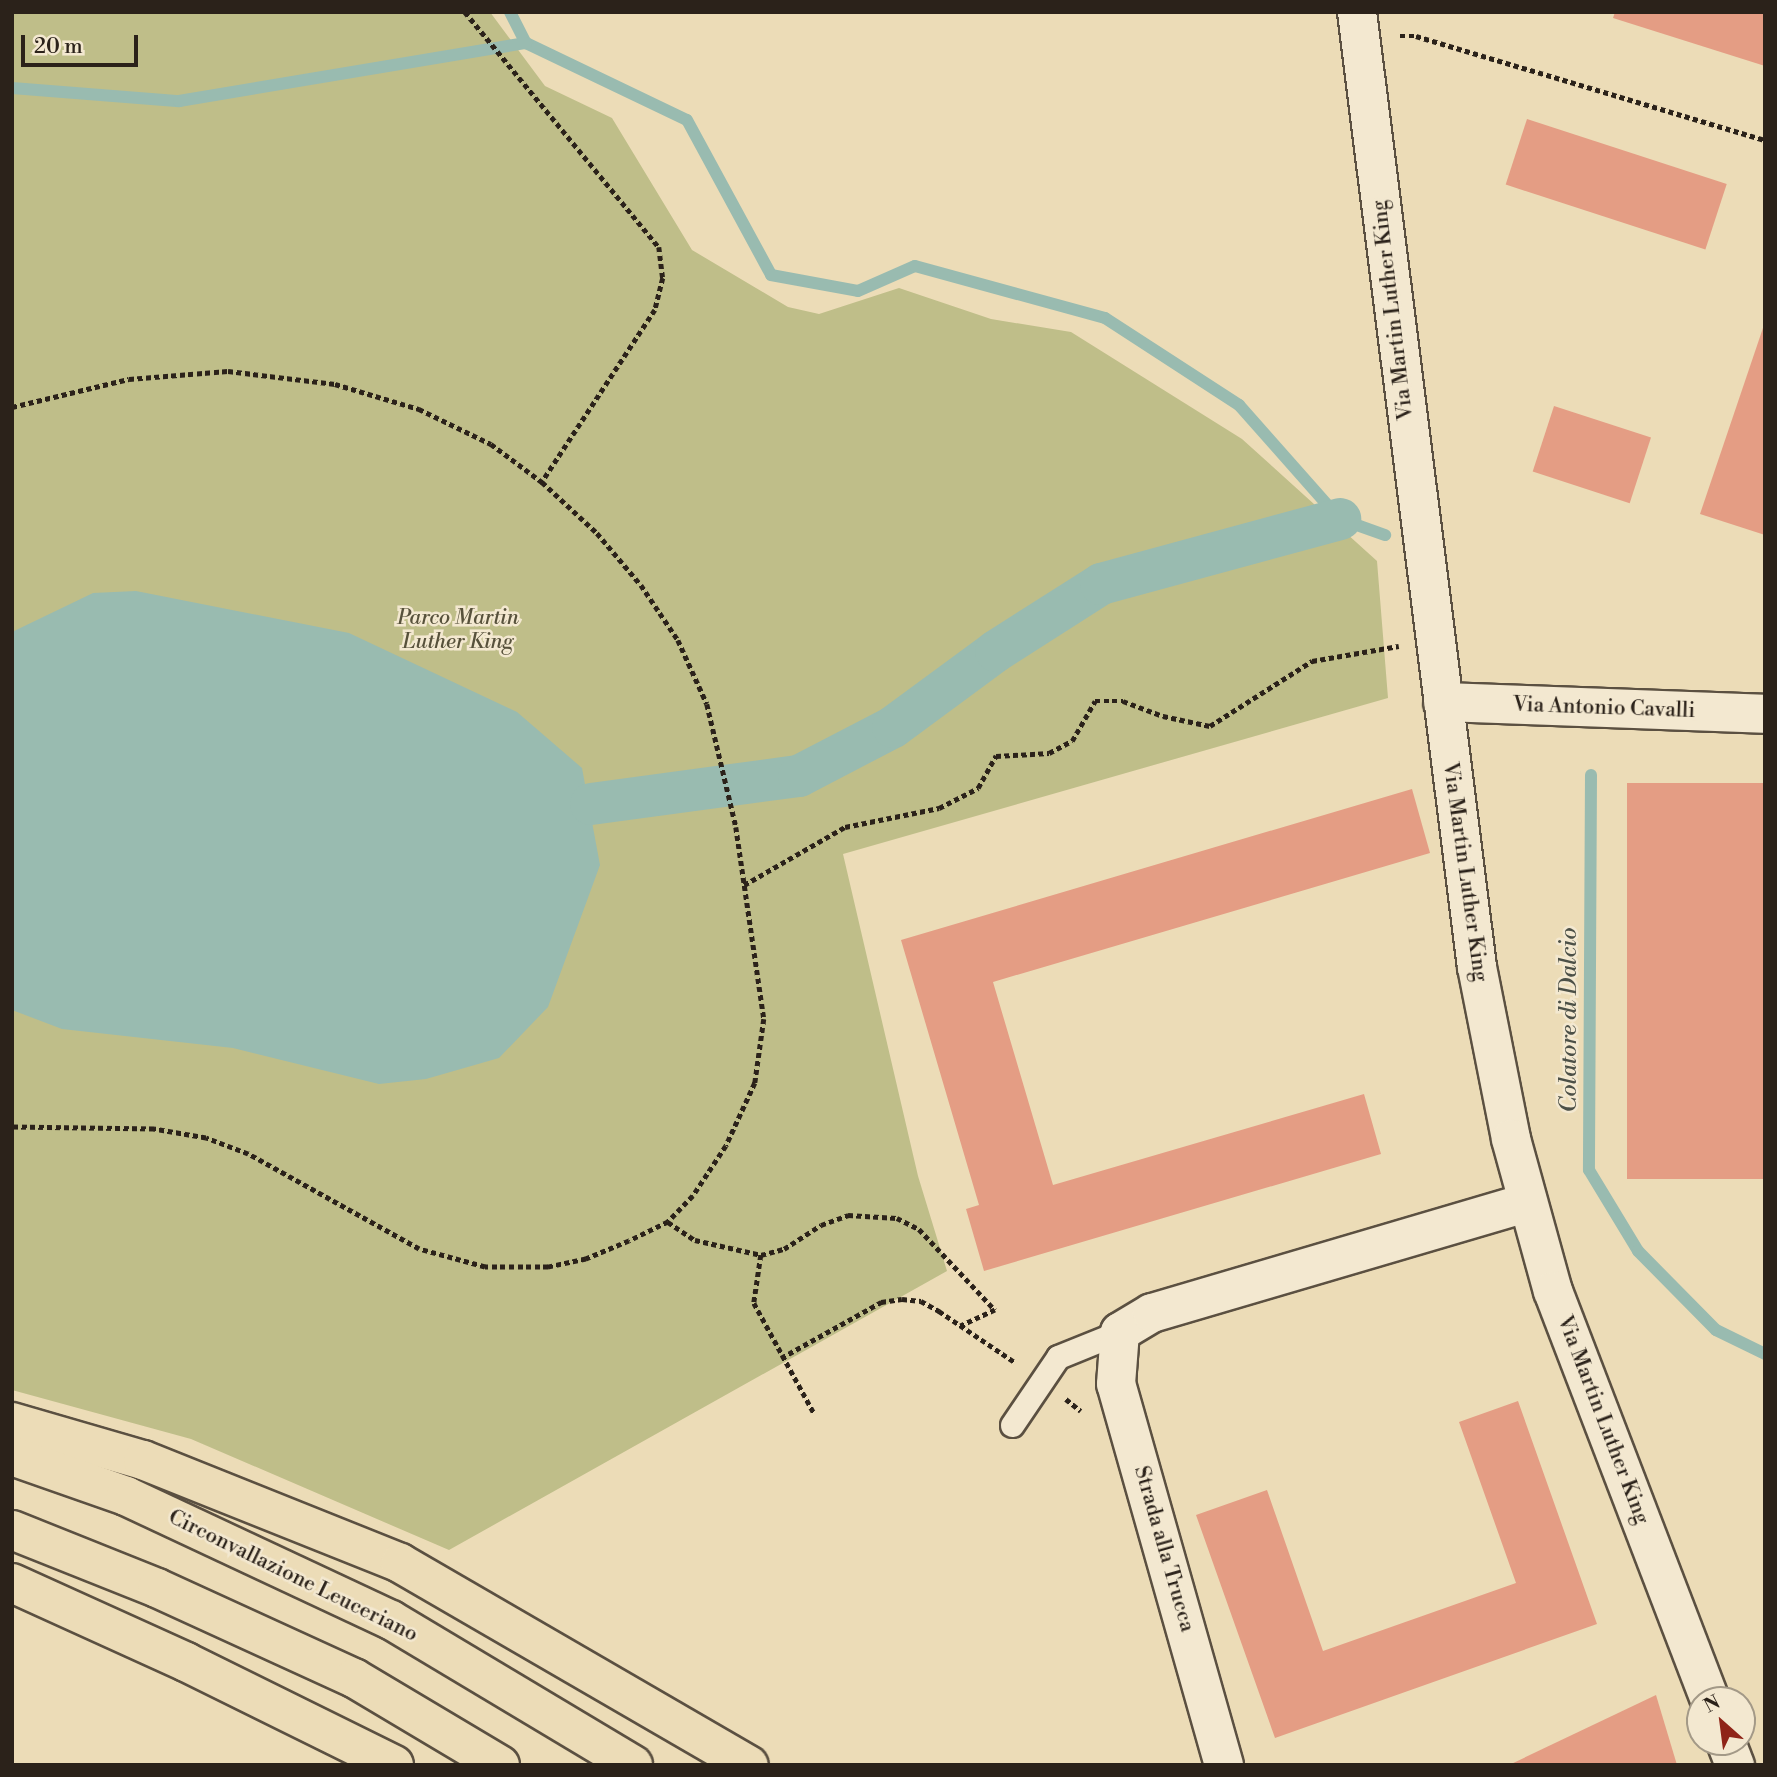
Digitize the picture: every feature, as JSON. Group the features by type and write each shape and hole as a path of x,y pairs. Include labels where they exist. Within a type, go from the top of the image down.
{"highway":[{"path":"12,1422 143,1460 400,1563 748,1765"},
{"name":"Circonvallazione Leuceriano","path":"12,1456 127,1496 391,1620 633,1765"},
{"path":"12,1530 157,1588 355,1678 500,1765"},
{"path":"12,1583 198,1668 394,1765"}],"street":[{"name":"Via Martin Luther King","path":"1357,12 1476,967 1526,1203 1553,1291 1705,1686"},
{"name":"Via Antonio Cavalli","path":"1443,702 1765,714"},
{"path":"1120,1332 1152,1313 1526,1203"},
{"name":"Strada alla Trucca","path":"1120,1332 1116,1384 1224,1765"}],"lane":[{"path":"1012,1424 1058,1357 1120,1332"}],"path":[{"path":"465,12 558,128 642,221 659,247 663,278 655,310 542,482"},
{"path":"1387,36 1416,36 1765,140"},
{"path":"12,407 129,379 228,371 335,384 419,409 491,444 542,482 597,533 641,585 678,640 707,704 721,754 736,827 764,1019 755,1083 726,1146 693,1196 668,1222 586,1259 548,1267 485,1267 419,1250 248,1154 206,1138 154,1129 12,1127"},
{"path":"744,885 845,827 939,808 978,788 996,756 1049,753 1072,741 1095,701 1123,701 1210,726 1312,661 1377,653 1433,635"},
{"path":"668,1222 695,1240 761,1255 784,1250 821,1225 848,1215 897,1218 919,1229 995,1310 961,1326"},
{"path":"761,1255 754,1303 781,1358 814,1413"},
{"path":"781,1358 881,1302 921,1301 1042,1380 1088,1416"}],"green space":[{"name":"Parco Martin Luther King","path":"12,12 490,12 545,86 612,118 692,250 788,307 819,314 899,288 991,319 1071,332 1242,439 1377,561 1388,698 843,854 918,1176 947,1271 449,1550 191,1439 12,1390"}],"water":[{"path":"136,591 349,633 517,712 582,768 600,865 548,1007 499,1058 426,1079 379,1084 233,1048 62,1029 12,1010 12,632 93,593"}],"building":[{"path":"1615,12 1765,12 1765,66 1613,18"},
{"path":"1527,119 1727,184 1705,250 1506,185"},
{"path":"1765,322 1765,535 1700,514"},
{"path":"1554,406 1651,438 1630,503 1533,472"},
{"path":"1627,783 1765,783 1765,1179 1627,1179"},
{"path":"1412,789 1430,853 993,982 1053,1185 1364,1094 1381,1154 984,1271 966,1209 979,1205 901,940"},
{"path":"1518,1401 1597,1624 1275,1738 1196,1515 1267,1490 1323,1651 1516,1583 1459,1422"},
{"path":"1656,1695 1677,1765 1509,1765"}],"waterway":[{"name":"Colatore di Dalcio","path":"510,12 526,43 687,120 771,275 858,291 915,266 1105,318 1239,405 1340,519 1385,535"},
{"path":"12,88 179,101 526,43"},
{"path":"591,804 799,776 893,727 996,651 1101,584 1340,519"},
{"name":"Colatore di Dalcio","path":"1591,775 1589,1170 1638,1251 1716,1330 1765,1354"}]}
